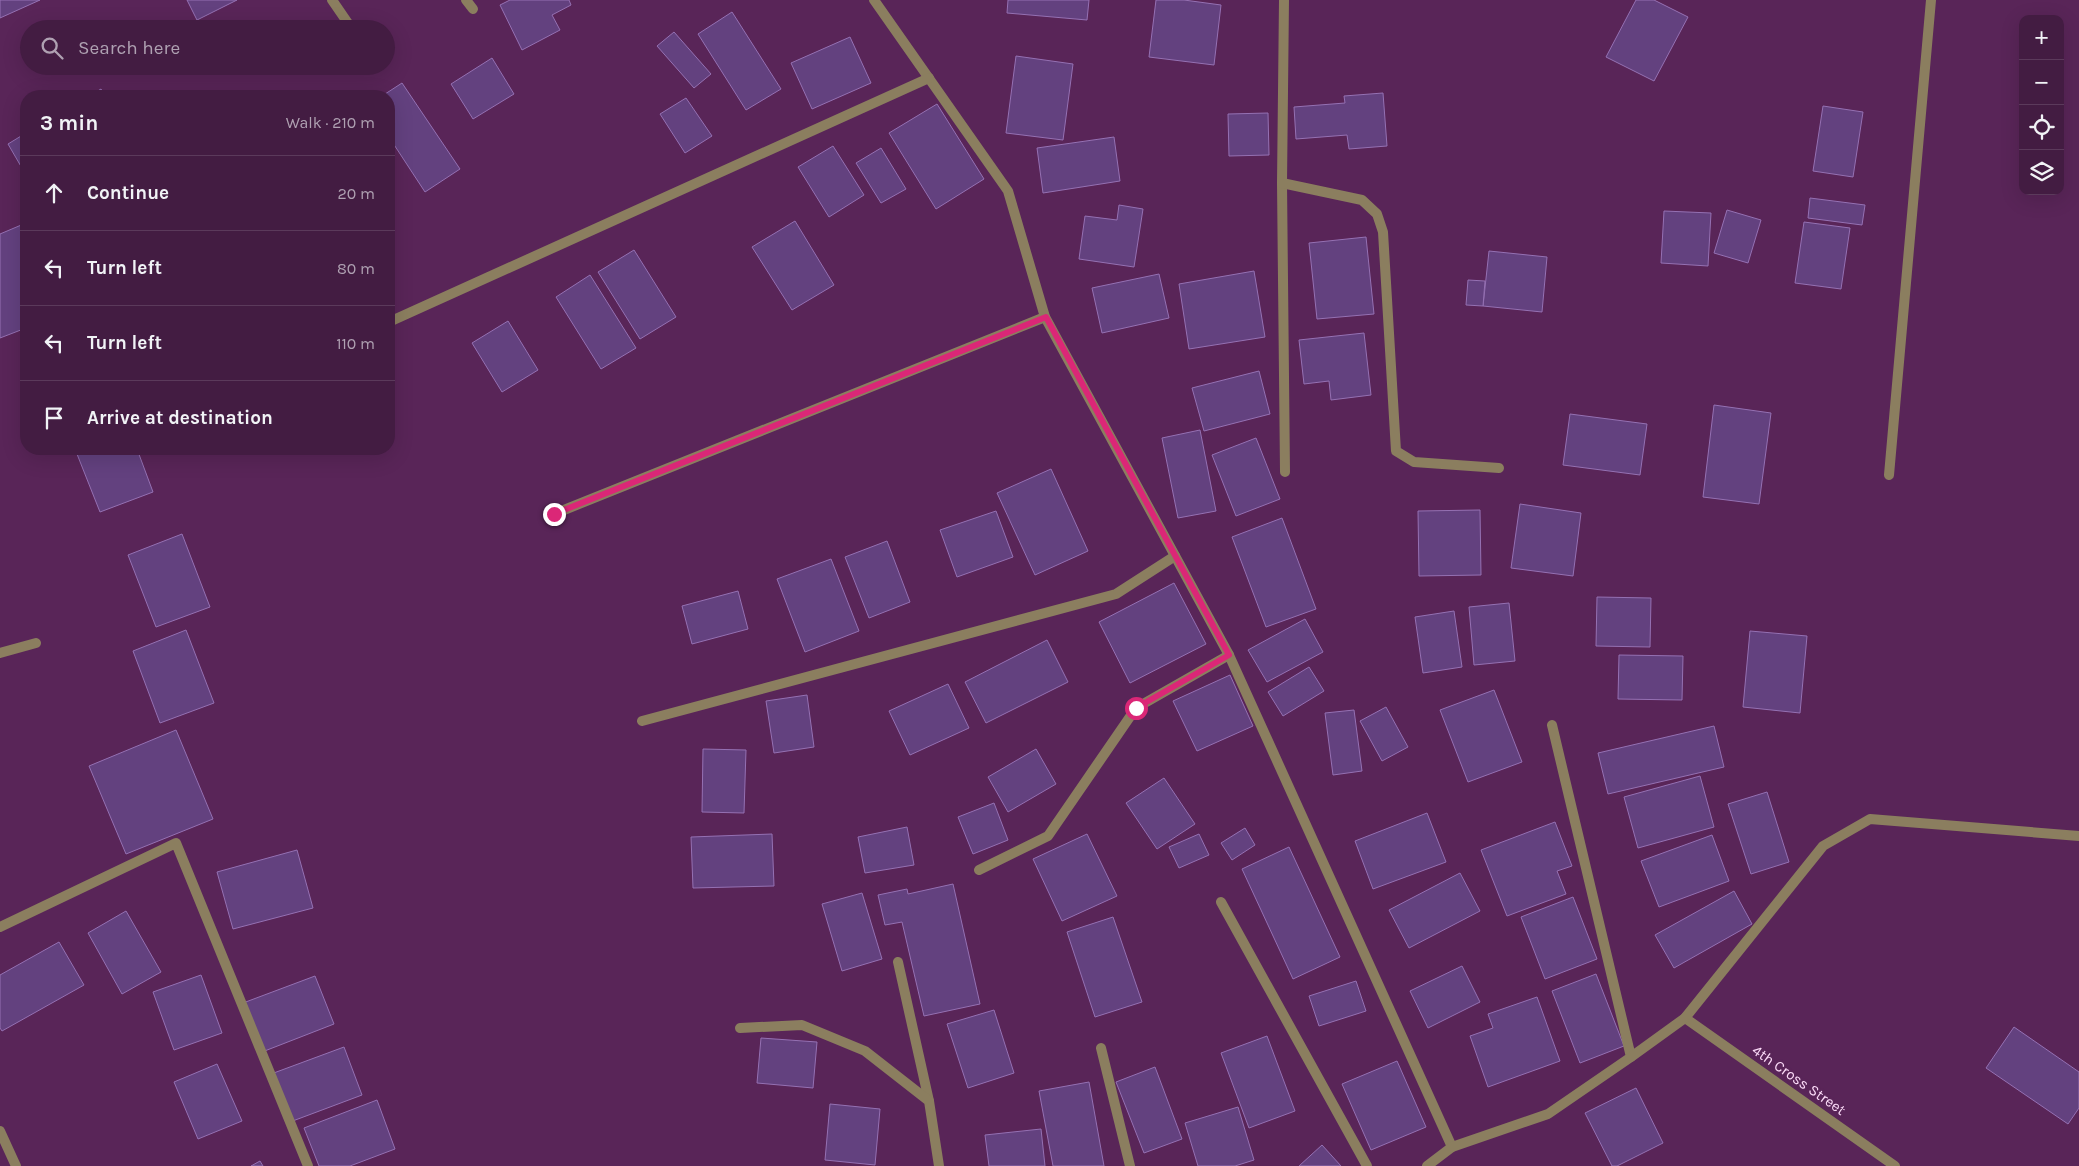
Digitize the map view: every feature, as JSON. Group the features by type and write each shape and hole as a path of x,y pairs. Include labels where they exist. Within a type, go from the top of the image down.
{"street":[{"path":"332,0 346,20"},
{"path":"874,0 1008,191 1046,317 1229,655 1452,1147"},
{"path":"1284,0 1282,183 1285,472"},
{"path":"1889,475 1931,0"},
{"path":"395,319 929,78"},
{"path":"1282,183 1362,200 1376,214 1383,232 1396,450 1414,462 1499,468"},
{"path":"554,514 1046,317"},
{"path":"642,721 1116,594 1175,556"},
{"path":"0,653 36,643"},
{"path":"978,870 1048,836 1136,708 1229,655"},
{"path":"1552,725 1632,1057"},
{"path":"1427,1166 1452,1147 1548,1114 1632,1057 1685,1018 1823,846 1870,819 2079,836"},
{"path":"0,927 176,843 308,1166"},
{"path":"1221,902 1367,1166"},
{"path":"898,962 929,1101 939,1166"},
{"name":"4th Cross Street","path":"1685,1018 1895,1166"},
{"path":"740,1028 802,1025 865,1051 929,1101"},
{"path":"1101,1048 1130,1166"},
{"path":"0,1131 16,1166"}],"building":[{"path":"0,0 40,0 0,18"},
{"path":"187,0 237,0 197,20"},
{"path":"510,0 569,0 571,5 552,15 560,30 522,50 500,5"},
{"path":"1008,0 1089,0 1087,20 1007,13"},
{"path":"1156,0 1184,0 1221,5 1214,65 1149,57"},
{"path":"1636,0 1654,0 1688,17 1654,81 1606,57"},
{"path":"732,12 781,89 746,110 698,34"},
{"path":"674,32 711,74 694,88 657,46"},
{"path":"850,37 871,83 812,109 791,63"},
{"path":"1016,56 1073,64 1063,140 1006,133"},
{"path":"492,58 514,94 473,119 451,84"},
{"path":"402,83 460,169 425,192 395,146 395,90 391,90"},
{"path":"1383,93 1387,146 1349,149 1347,135 1296,139 1294,107 1345,103 1344,96"},
{"path":"686,98 712,136 685,153 660,114"},
{"path":"937,104 984,179 936,209 889,133"},
{"path":"1823,106 1863,112 1853,177 1813,171"},
{"path":"1268,113 1269,155 1229,156 1228,114"},
{"path":"20,137 20,165 8,144"},
{"path":"1114,137 1120,181 1043,193 1037,148"},
{"path":"833,146 864,195 829,217 798,167"},
{"path":"881,148 906,189 881,203 856,163"},
{"path":"1810,198 1865,205 1862,225 1808,218"},
{"path":"1119,205 1143,209 1134,267 1079,259 1085,216 1117,220"},
{"path":"1727,210 1761,220 1748,263 1714,253"},
{"path":"1664,211 1711,213 1708,266 1661,263"},
{"path":"795,221 834,285 792,310 752,247"},
{"path":"1804,222 1850,228 1841,289 1795,283"},
{"path":"20,226 20,330 0,338 0,234"},
{"path":"1366,237 1374,314 1317,319 1309,243"},
{"path":"634,250 676,317 640,339 598,272"},
{"path":"1489,251 1547,257 1542,312 1483,306"},
{"path":"1254,271 1265,337 1189,349 1179,284"},
{"path":"1159,274 1169,318 1102,333 1092,288"},
{"path":"590,275 636,348 601,369 556,297"},
{"path":"1468,280 1485,281 1483,306 1466,305"},
{"path":"508,321 538,370 502,392 472,343"},
{"path":"1364,333 1371,395 1331,400 1329,381 1304,384 1299,340"},
{"path":"1259,371 1270,414 1204,431 1192,388"},
{"path":"1714,405 1771,413 1759,504 1703,497"},
{"path":"1570,414 1647,424 1640,475 1563,465"},
{"path":"1200,430 1216,511 1178,518 1162,438"},
{"path":"1256,438 1280,499 1236,516 1212,455"},
{"path":"77,455 139,455 153,492 100,512"},
{"path":"1051,469 1088,551 1035,575 997,493"},
{"path":"1520,504 1581,513 1573,576 1511,568"},
{"path":"1480,510 1481,575 1419,576 1418,511"},
{"path":"996,511 1013,557 957,577 940,530"},
{"path":"1282,518 1316,609 1266,627 1232,537"},
{"path":"182,534 210,607 156,627 128,555"},
{"path":"887,541 910,602 869,618 845,557"},
{"path":"831,559 859,631 805,652 777,579"},
{"path":"1174,583 1206,644 1130,683 1099,622"},
{"path":"738,591 748,629 692,644 682,606"},
{"path":"1597,597 1651,598 1650,647 1596,646"},
{"path":"1509,603 1515,661 1474,665 1469,607"},
{"path":"1454,611 1462,667 1423,673 1415,617"},
{"path":"1305,619 1323,652 1267,682 1248,650"},
{"path":"186,630 214,703 160,723 133,651"},
{"path":"1750,631 1807,636 1800,713 1743,707"},
{"path":"1047,640 1068,682 986,723 965,682"},
{"path":"1619,655 1683,656 1682,700 1618,699"},
{"path":"1309,667 1324,691 1283,716 1268,692"},
{"path":"1230,675 1253,726 1197,751 1173,701"},
{"path":"948,684 969,728 910,755 889,711"},
{"path":"1494,690 1522,762 1468,782 1440,710"},
{"path":"807,695 814,747 774,753 766,701"},
{"path":"1386,707 1408,747 1382,761 1360,721"},
{"path":"1354,710 1362,771 1333,775 1325,713"},
{"path":"1714,726 1724,767 1608,794 1598,753"},
{"path":"176,730 213,819 126,854 89,766"},
{"path":"703,749 746,750 744,813 702,812"},
{"path":"1036,749 1056,784 1008,812 988,777"},
{"path":"1700,776 1714,827 1638,848 1624,797"},
{"path":"1164,778 1195,824 1157,849 1126,803"},
{"path":"1767,792 1789,862 1751,874 1728,804"},
{"path":"994,803 1008,840 973,854 958,817"},
{"path":"1427,813 1446,862 1373,889 1355,841"},
{"path":"1555,822 1572,866 1557,871 1566,894 1507,916 1481,850"},
{"path":"907,827 914,865 865,873 858,837"},
{"path":"1245,828 1255,845 1232,860 1221,843"},
{"path":"772,834 774,886 693,888 691,837"},
{"path":"1087,834 1117,896 1062,921 1033,859"},
{"path":"1199,834 1209,855 1179,868 1169,847"},
{"path":"1712,835 1729,881 1659,907 1641,861"},
{"path":"1289,847 1340,957 1293,979 1242,869"},
{"path":"297,850 313,908 233,929 217,872"},
{"path":"1460,873 1480,911 1409,948 1389,910"},
{"path":"953,884 980,1004 924,1016 902,922 885,925 878,895 907,889 908,894"},
{"path":"1734,891 1752,924 1674,968 1655,935"},
{"path":"862,893 882,959 842,971 822,904"},
{"path":"1573,897 1597,959 1545,979 1521,917"},
{"path":"126,911 161,972 122,994 88,933"},
{"path":"1113,917 1142,1002 1095,1017 1067,932"},
{"path":"59,942 84,985 2,1031 0,1028 0,975"},
{"path":"1462,966 1480,1002 1428,1028 1410,991"},
{"path":"1596,974 1624,1046 1580,1063 1552,991"},
{"path":"201,975 222,1033 174,1050 153,992"},
{"path":"315,976 334,1024 262,1052 243,1003"},
{"path":"1356,981 1366,1011 1319,1026 1309,996"},
{"path":"1537,997 1560,1061 1488,1087 1470,1036 1493,1028 1488,1014"},
{"path":"994,1010 1014,1073 968,1088 947,1024"},
{"path":"2014,1027 2079,1072 2079,1108 2068,1124 1986,1068"},
{"path":"1267,1036 1295,1111 1249,1128 1221,1053"},
{"path":"761,1038 817,1042 813,1088 757,1083"},
{"path":"344,1047 362,1095 290,1122 271,1074"},
{"path":"1397,1061 1426,1127 1371,1150 1342,1084"},
{"path":"217,1064 242,1121 198,1139 174,1082"},
{"path":"1155,1067 1182,1139 1144,1153 1116,1082"},
{"path":"1089,1082 1104,1166 1053,1166 1039,1091"},
{"path":"1636,1088 1663,1143 1617,1166 1612,1166 1585,1113"},
{"path":"377,1100 395,1149 350,1166 319,1166 304,1128"},
{"path":"830,1104 880,1109 875,1165 825,1160"},
{"path":"1238,1107 1254,1160 1235,1166 1198,1166 1185,1123"},
{"path":"1041,1129 1045,1166 989,1166 985,1135"},
{"path":"1322,1145 1341,1166 1299,1166"},
{"path":"260,1161 263,1166 251,1166"}],"route":[{"path":"554,514 1046,317 1229,655 1136,708"}]}
